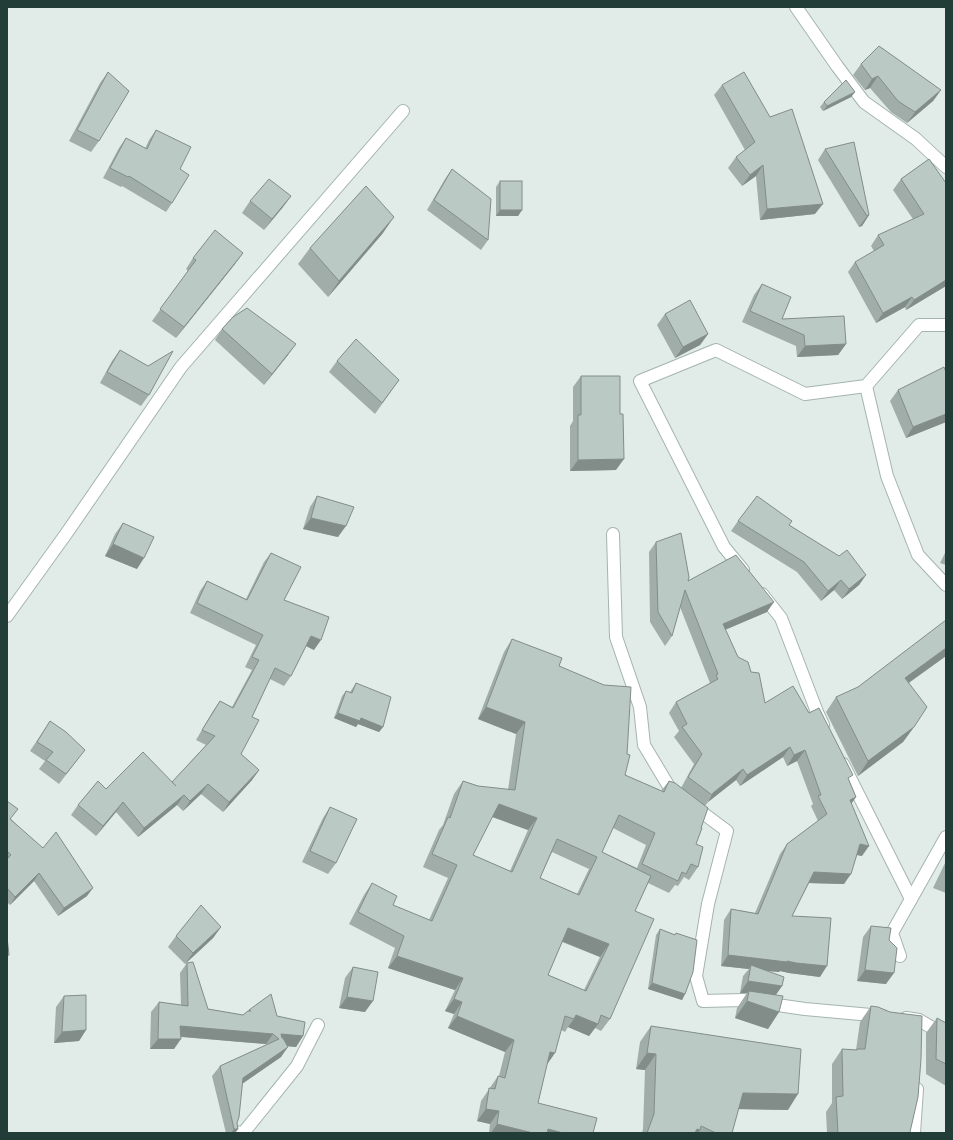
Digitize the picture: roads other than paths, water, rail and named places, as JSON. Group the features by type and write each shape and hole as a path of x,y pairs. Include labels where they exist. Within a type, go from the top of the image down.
{"street":[{"path":"796,7 864,102 916,139 946,168"},
{"path":"7,616 70,528 180,367 403,111"},
{"path":"827,732 817,712 781,618 724,547 640,381 716,350 805,394 866,386 919,326 946,325"},
{"path":"866,386 887,476 918,555 946,585"},
{"path":"613,534 616,637 640,707 644,745 671,790 727,831 708,904 696,976 703,1001 743,1000 805,1009 919,1020 946,1036"},
{"path":"838,753 911,899"},
{"path":"900,956 892,932 946,837"},
{"path":"919,1020 919,1035"},
{"path":"236,1133 244,1132 297,1066 318,1025"},
{"path":"914,1133 918,1075"}]}
